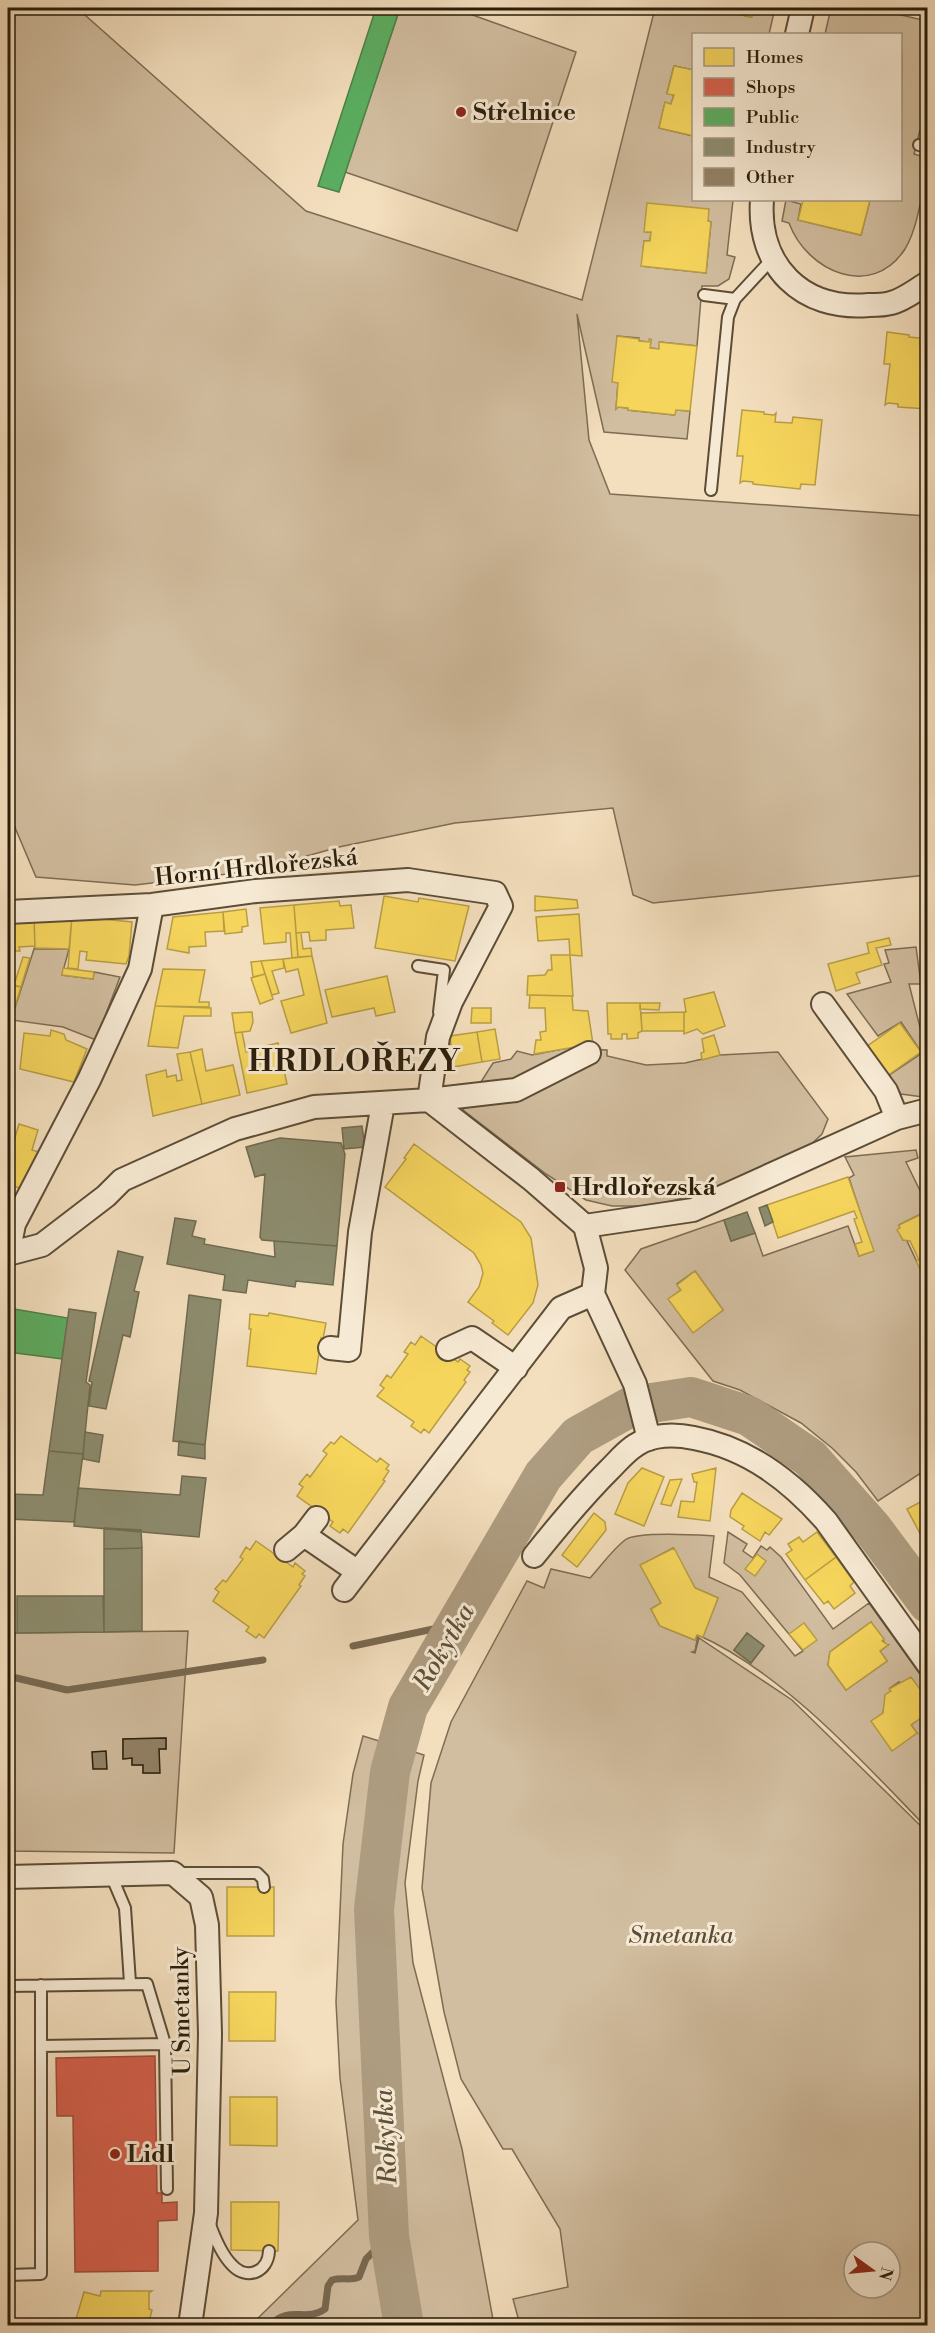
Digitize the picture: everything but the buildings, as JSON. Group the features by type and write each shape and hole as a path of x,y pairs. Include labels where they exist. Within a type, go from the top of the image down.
{"street":[{"path":"797,33 803,8"},
{"path":"762,201 764,242 783,275 815,299 849,307 892,303 927,283"},
{"name":"Horní Hrdlořezská","path":"8,912 153,905 266,890 408,880 495,893 501,906 451,1002 438,1037"},
{"path":"153,905 140,969 89,1080 14,1224 8,1254 42,1245 106,1196 122,1180 236,1129 314,1107 383,1104 516,1090 589,1053"},
{"path":"823,1004 886,1091 897,1118"},
{"path":"429,1100 438,1037"},
{"path":"429,1100 531,1179 585,1226 596,1268 593,1294 635,1384 648,1433"},
{"path":"330,1348 349,1350 360,1232 383,1104"},
{"path":"585,1226 693,1210 897,1118 927,1110"},
{"path":"286,1550 311,1526 351,1581 561,1308 593,1294"},
{"path":"448,1349 478,1330 516,1368"},
{"path":"534,1556 583,1497 648,1433 715,1442 757,1460 810,1502 826,1521 927,1664"},
{"path":"8,1877 172,1873"},
{"name":"U Smetanky","path":"172,1873 201,1897 207,1925 210,2034 206,2213 190,2325"}],"lane":[{"path":"711,490 728,317 735,299 773,258"},
{"path":"704,295 735,299"},
{"path":"418,966 444,970 438,1037"},
{"path":"172,1873 257,1873 263,1879 264,1887"},
{"path":"111,1875 125,1908 130,1983"},
{"path":"8,1986 147,1984 165,2044 167,2189"},
{"path":"8,2275 41,2274 41,1985"},
{"path":"41,2046 165,2044"},
{"path":"206,2213 218,2244 232,2265 242,2271 262,2270 268,2262 269,2251"}],"green space":[{"path":"8,8 77,8 306,211 582,300 655,8 711,8 751,17 754,8 775,8 769,33 692,33 692,70 674,66 667,93 674,95 671,104 665,103 659,128 692,136 692,201 733,201 727,255 735,257 729,279 718,286 702,286 697,346 660,342 659,349 650,348 651,339 649,342 639,341 639,338 617,336 616,409 618,407 628,408 628,410 674,415 676,410 690,411 687,439 604,432 577,314 589,440 610,494 927,516 927,875 653,903 633,895 613,808 455,823 339,847 253,871 135,885 36,877 8,811","holes":["711,222 706,273 642,266 644,241 650,241 651,232 645,232"]},
{"name":"Střelnice","path":"400,8 453,8 576,52 517,231 345,172"},
{"path":"831,8 871,8 927,21 927,132 920,130 914,154 927,158 927,168 916,220 905,249 891,265 875,273 859,276 841,274 825,266 810,255 798,240 789,223 782,221 786,201 790,201 801,204 798,220 861,235 870,201 902,201 902,33 825,33"},
{"path":"35,946 35,949 69,949 62,975 93,979 94,972 120,977 96,1040 63,1027 11,1020"},
{"path":"916,947 921,984 909,984 925,1047 927,1046 927,1095 923,1097 901,1094 888,1076 922,1053 901,1022 878,1036 847,994 891,982 884,964 889,963 885,950"},
{"path":"568,1048 607,1050 607,1056 646,1065 685,1063 720,1055 778,1052 828,1119 822,1134 801,1154 706,1192 652,1206 612,1206 586,1200 546,1174 463,1110 493,1063 511,1059 517,1051 532,1055"},
{"path":"916,1150 918,1158 906,1162 927,1205 927,1211 899,1225 898,1230 903,1240 906,1239 927,1283 927,1469 878,1501 856,1472 832,1448 801,1423 740,1390 713,1381 625,1270 641,1249 724,1220 731,1241 755,1233 763,1256 848,1226 859,1256 873,1251 849,1178 854,1175 845,1157","holes":["695,1271 723,1310 693,1332 669,1299 681,1290 677,1284"]},
{"name":"Smetanka","path":"728,1532 747,1544 743,1551 753,1558 761,1546 767,1550 770,1547 781,1557 833,1629 869,1603 927,1684 927,1700 899,1682 890,1688 883,1713 872,1722 917,1733 911,1725 927,1713 927,1754 925,1755 928,1759 927,1828 849,1748 760,1671 698,1635 695,1651 692,1652 695,1653 699,1638 792,1700 927,1832 927,2325 520,2325 513,2299 568,2287 560,2229 512,2149 503,2149 461,2079 444,2012 422,1888 431,1783 451,1722 527,1581 544,1588 551,1569 590,1578 616,1548 632,1537 668,1534 714,1536 709,1577 742,1592 795,1656 803,1651 740,1575 724,1563","holes":["673,1548 695,1588 718,1598 703,1636 697,1635 695,1640 660,1626 651,1609 661,1603 641,1565","871,1622 888,1645 880,1651 887,1661 846,1690 828,1665 830,1652","747,1633 764,1646 751,1663 734,1650"]},
{"path":"188,1631 174,1853 8,1851 8,1633","holes":["166,1738 166,1749 159,1749 159,1773 143,1773 143,1765 132,1765 132,1758 123,1759 123,1739"]},
{"path":"363,1736 424,1755 418,1781 405,1883 413,1963 462,2149 494,2325 251,2325 358,2220 340,2078 336,2002 343,1844 353,1774"}],"waterway":[{"name":"Rokytka","path":"404,2326 389,2236 374,1909 390,1772 408,1707 543,1476 578,1436 632,1406 691,1397 749,1416 810,1458 872,1528 928,1603"},
{"path":"353,1646 457,1624"},
{"path":"8,1676 67,1690 263,1660"},
{"path":"269,2326 284,2316 318,2313 325,2309 328,2286 332,2280 359,2277 366,2259 389,2236"}],"place":[{"name":"Střelnice","path":"461,112"},
{"name":"Hrdlořezská","path":"560,1187"},
{"name":"Lidl","path":"115,2154"}],"district":[{"name":"HRDLOŘEZY","path":"355,1061"}]}
